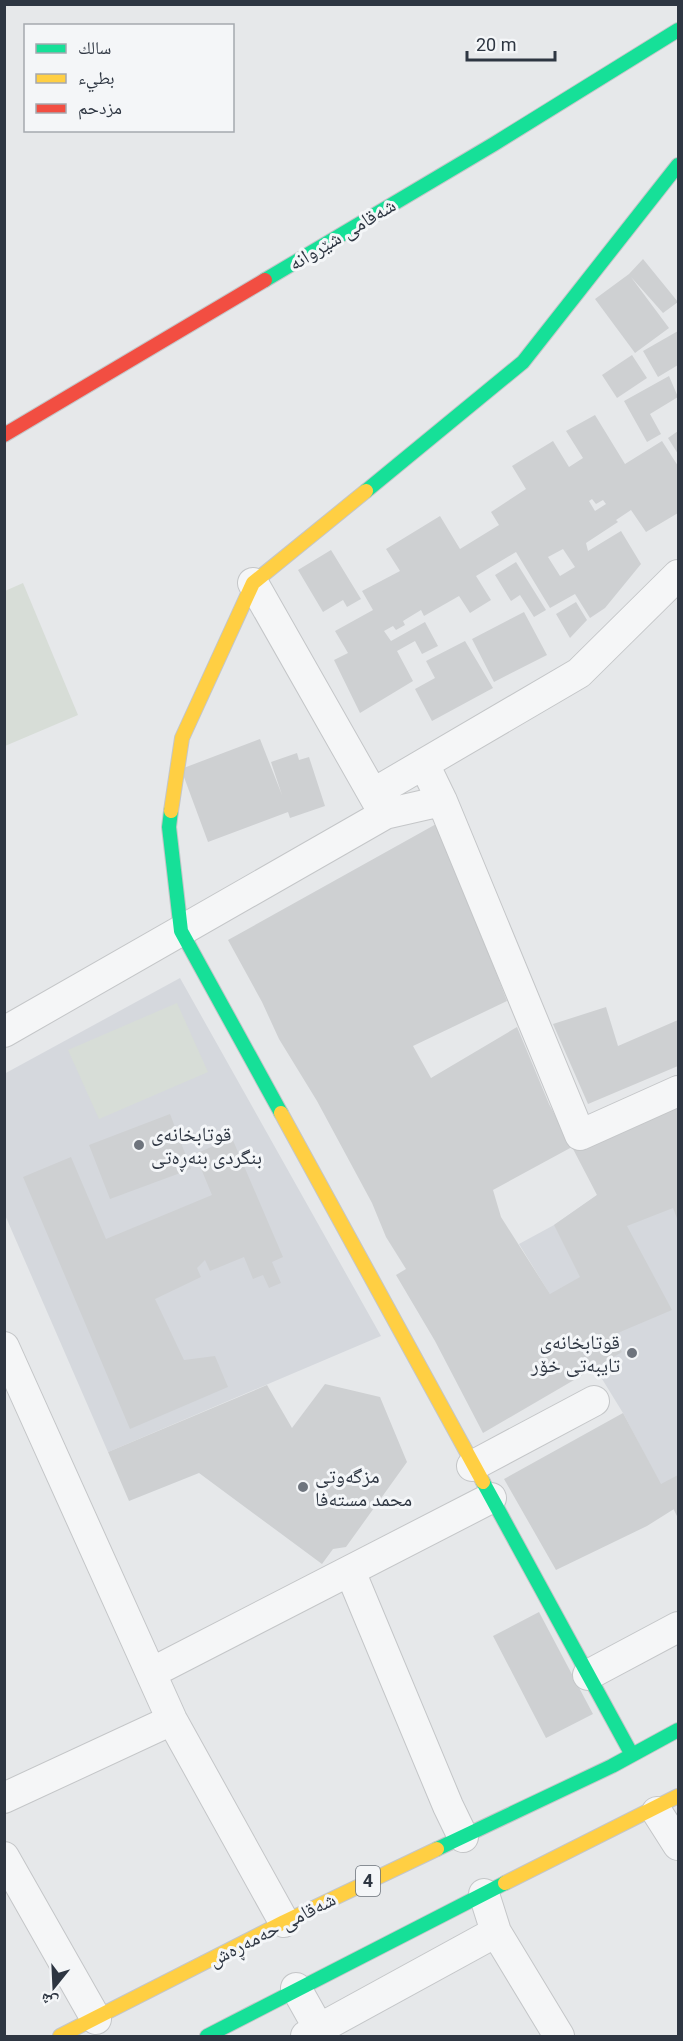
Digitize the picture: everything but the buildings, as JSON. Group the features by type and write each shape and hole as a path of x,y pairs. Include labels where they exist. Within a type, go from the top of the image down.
{"main road":[{"name":"شەقامی شێروانە","path":"4,435 494,144 678,30"},
{"path":"632,1755 181,931 169,827 182,738 254,583 523,362 678,165"},
{"name":"شەقامی حەمەڕەش","path":"60,2037 284,1922 464,1837 678,1730"},
{"path":"207,2037 296,1988 484,1894 665,1808"}],"street":[{"path":"4,1032 181,931 379,804 424,764 579,672 678,575"},
{"path":"254,583 379,804"},
{"path":"424,764 442,801 580,1135 678,1091"},
{"path":"379,804 442,801"},
{"path":"4,1347 172,1720 284,1922"},
{"path":"472,1466 594,1401"},
{"path":"151,1673 491,1498"},
{"path":"350,1570 448,1806 464,1837"},
{"path":"588,1675 678,1628"},
{"path":"4,1798 172,1720"},
{"path":"665,1808 678,1845"},
{"path":"4,1857 96,2019"},
{"path":"484,1894 496,1932 559,2037"},
{"path":"296,1988 316,2034 496,1932"}],"shaded area":[{"path":"23,583 78,715 5,746 5,591"},
{"name":"قوتابخانەی بنگردی بنەڕەتی","path":"180,978 381,1336 108,1452 5,1215 4,1074"},
{"path":"177,1003 208,1072 99,1119 68,1050"},
{"name":"قوتابخانەی تایبەتی خۆر","path":"597,1195 615,1230 678,1205 678,1518 623,1413 519,1244 554,1225"}],"traffic: fast":[{"path":"265,280 494,144 678,30"},
{"path":"366,491 523,362 678,165"},
{"path":"171,811 169,827 181,931 281,1113"},
{"path":"483,1482 632,1755"},
{"path":"437,1849 612,1766 678,1730"},
{"path":"207,2036 505,1883"}],"traffic: slow":[{"path":"171,811 182,738 253,583 366,491"},
{"path":"281,1113 483,1482"},
{"path":"505,1883 678,1796"},
{"path":"60,2036 284,1922 437,1849"}],"traffic: jam":[{"path":"4,435 265,280"}],"place":[{"name":"قوتابخانەی بنگردی بنەڕەتی","path":"139,1145"},
{"name":"قوتابخانەی تایبەتی خۆر","path":"632,1353"},
{"name":"مزگەوتی محمد مستەفا","path":"303,1487"}]}
